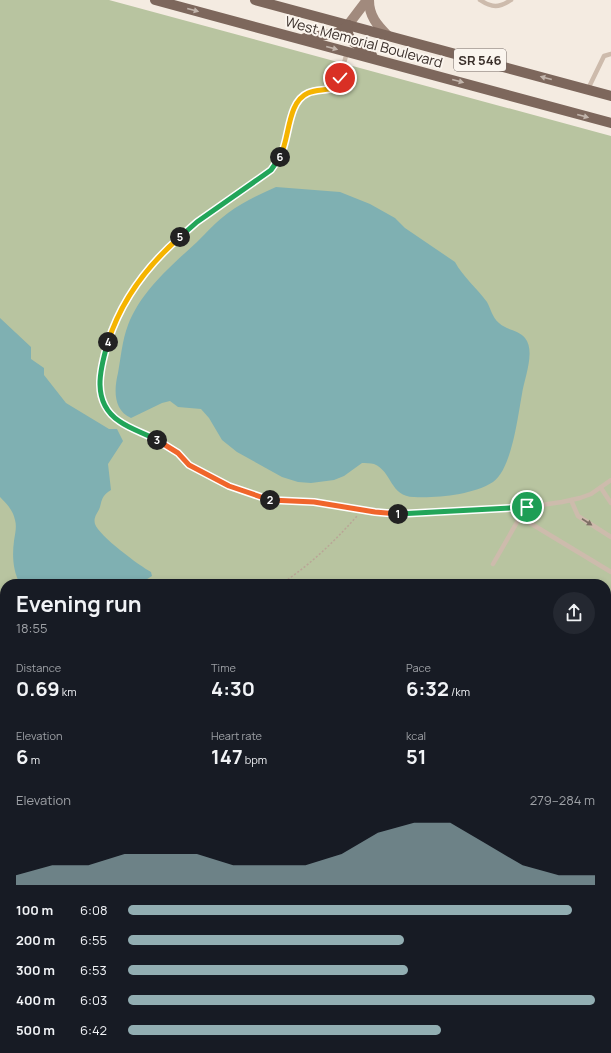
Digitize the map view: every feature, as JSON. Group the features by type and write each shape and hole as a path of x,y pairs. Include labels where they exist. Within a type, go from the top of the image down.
{"main road":[{"name":"West Memorial Boulevard","path":"155,0 611,123"},
{"name":"SR 546","path":"255,0 348,25"},
{"name":"West Memorial Boulevard","path":"348,25 611,96"},
{"path":"297,38 338,33 348,25"},
{"path":"348,25 348,32 352,41 360,48 369,51 374,59"}],"street":[{"path":"348,25 368,0"},
{"path":"368,0 372,16 378,26 388,36"}],"lane":[{"path":"480,0 488,6 499,6 511,0"},
{"path":"347,52 336,87 308,93 297,101 293,110 282,154 271,170 192,226 162,255 135,287 117,316 106,349 99,384 100,395 104,405 113,416 120,421 178,453 189,465 229,486 272,501 314,502 362,510 400,514 527,507 571,500 591,494 611,480"},
{"path":"588,89 604,56 611,54"},
{"path":"601,488 611,503"},
{"path":"571,500 578,516 611,537"},
{"path":"493,564 527,507"},
{"path":"520,517 611,572"}],"path":[{"path":"288,579 316,558 334,542 362,510"}],"green space":[{"path":"0,0 109,0 611,136 611,579 0,579"}],"water":[{"path":"276,187 340,192 370,204 395,218 405,228 455,262 462,273 487,302 493,316 497,321 525,338 528,344 529,357 516,428 505,466 500,475 493,482 475,490 455,495 423,497 406,496 400,493 380,467 373,464 362,463 344,476 334,480 311,483 298,482 282,477 237,452 222,440 209,418 201,409 178,407 170,401 162,403 131,418 121,410 116,398 116,386 124,337 128,325 141,301 167,270 220,220 234,209 258,195"},
{"path":"0,318 31,347 31,359 44,368 44,375 66,403 109,429 117,429 123,441 108,464 111,490 103,497 101,501 95,517 95,524 104,536 138,564 151,572 152,576 147,579 18,579 14,569 13,558 16,528 15,520 11,510 0,497"}],"route":[{"path":"340,78 336,87 308,93 297,101 293,110 282,154 271,170 197,222 162,255 135,287 117,316 106,349 99,384 100,395 104,405 113,416 120,421 178,453 189,465 229,486 272,501 314,502 375,512 400,514 527,507"}]}
